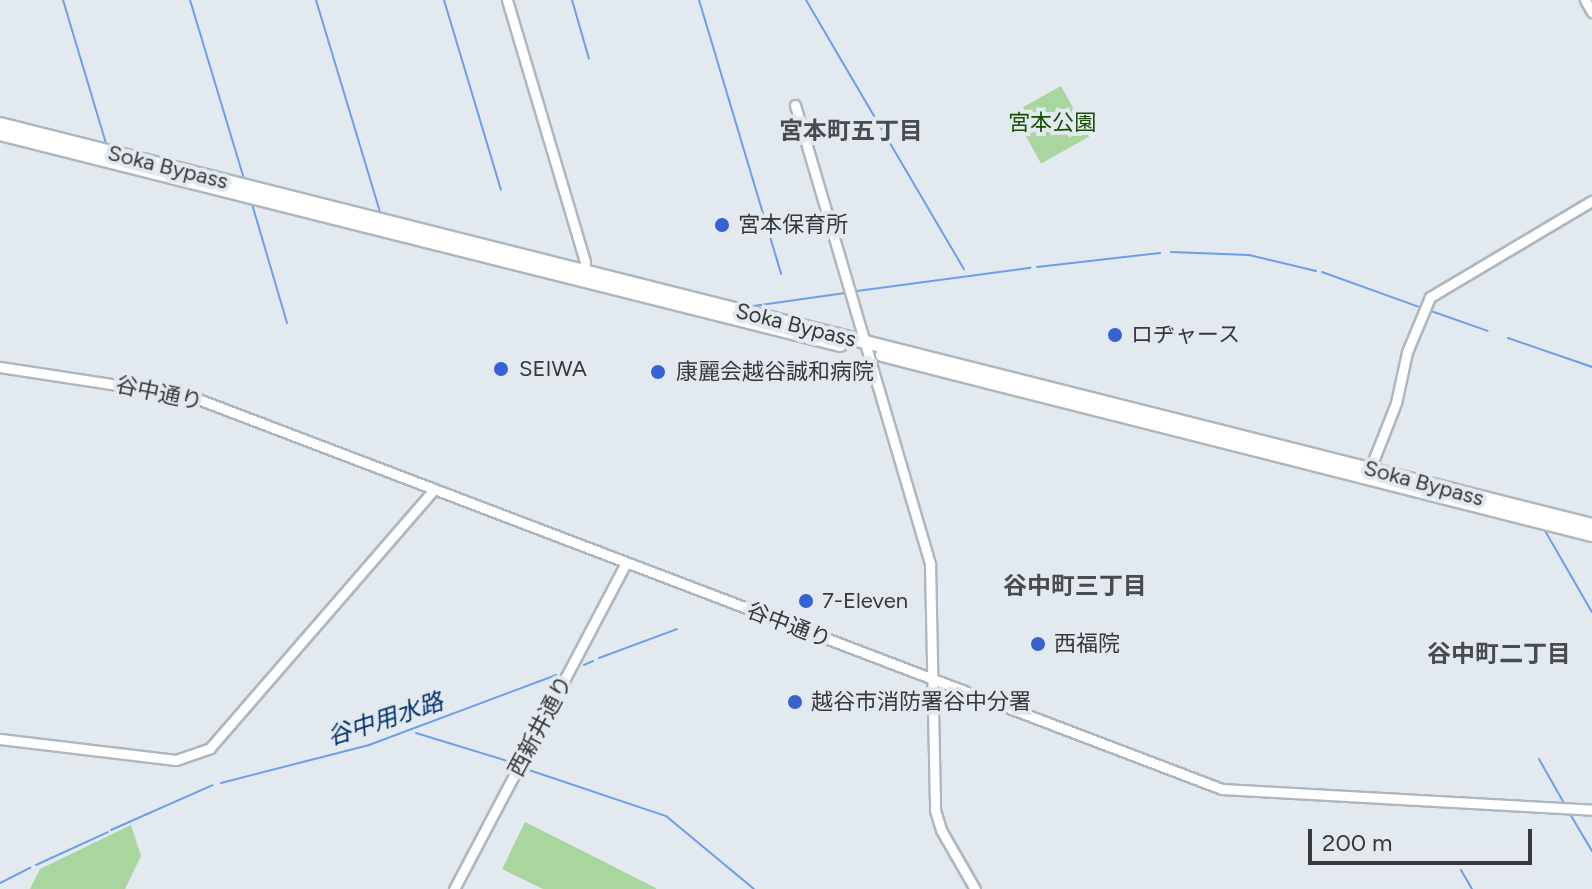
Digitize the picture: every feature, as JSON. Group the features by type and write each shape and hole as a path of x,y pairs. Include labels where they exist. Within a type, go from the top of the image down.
{"highway":[{"name":"Soka Bypass","path":"0,124 584,271 865,347"},
{"name":"Soka Bypass","path":"0,134 1368,473 1592,525"},
{"name":"Soka Bypass","path":"1368,473 1592,535"}],"street":[{"path":"507,0 585,262 584,271"},
{"path":"1585,0 1592,12"},
{"path":"795,105 930,565 933,778 937,820 975,889"},
{"path":"1368,473 1396,403 1407,352 1430,297 1592,201"},
{"name":"谷中通り","path":"0,367 182,393 1232,792 1592,810"},
{"path":"0,739 176,760 210,748 434,489"},
{"name":"西新井通り","path":"454,889 626,563"}],"green space":[{"name":"宮本公園","path":"1061,86 1089,137 1041,163 1013,113"},
{"path":"525,822 656,889 543,889 502,869"},
{"path":"131,825 141,856 125,889 30,889 40,869"}],"waterway":[{"path":"63,0 106,143"},
{"path":"190,0 244,179"},
{"path":"316,0 380,212"},
{"path":"444,0 501,190"},
{"path":"572,0 589,59"},
{"path":"699,0 781,274"},
{"path":"806,0 964,269"},
{"path":"252,204 287,323"},
{"path":"1171,252 1249,255 1316,271"},
{"path":"1037,267 1160,253"},
{"path":"857,291 1030,268"},
{"path":"1322,272 1419,307"},
{"path":"753,306 845,293"},
{"path":"1431,311 1488,331"},
{"path":"1508,338 1592,367"},
{"path":"1544,529 1592,612"},
{"name":"谷中用水路","path":"599,658 677,629"},
{"name":"谷中用水路","path":"584,665 593,661"},
{"name":"谷中用水路","path":"221,783 369,745 556,675"},
{"path":"416,733 514,763"},
{"path":"1539,759 1565,805"},
{"path":"523,768 666,816 754,889"},
{"name":"谷中用水路","path":"111,830 213,785"},
{"path":"1570,814 1592,851"},
{"name":"谷中用水路","path":"36,865 108,832"},
{"name":"谷中用水路","path":"0,883 30,868"},
{"path":"1461,870 1472,889"}],"place":[{"name":"宮本保育所","path":"722,225"},
{"name":"ロヂャース","path":"1115,335"},
{"name":"SEIWA","path":"501,369"},
{"name":"康麗会越谷誠和病院","path":"658,372"},
{"name":"7-Eleven","path":"806,601"},
{"name":"西福院","path":"1038,644"},
{"name":"越谷市消防署谷中分署","path":"795,702"}],"district":[{"name":"宮本町五丁目","path":"851,131"},
{"name":"谷中町三丁目","path":"1075,586"},
{"name":"谷中町二丁目","path":"1499,654"}]}
